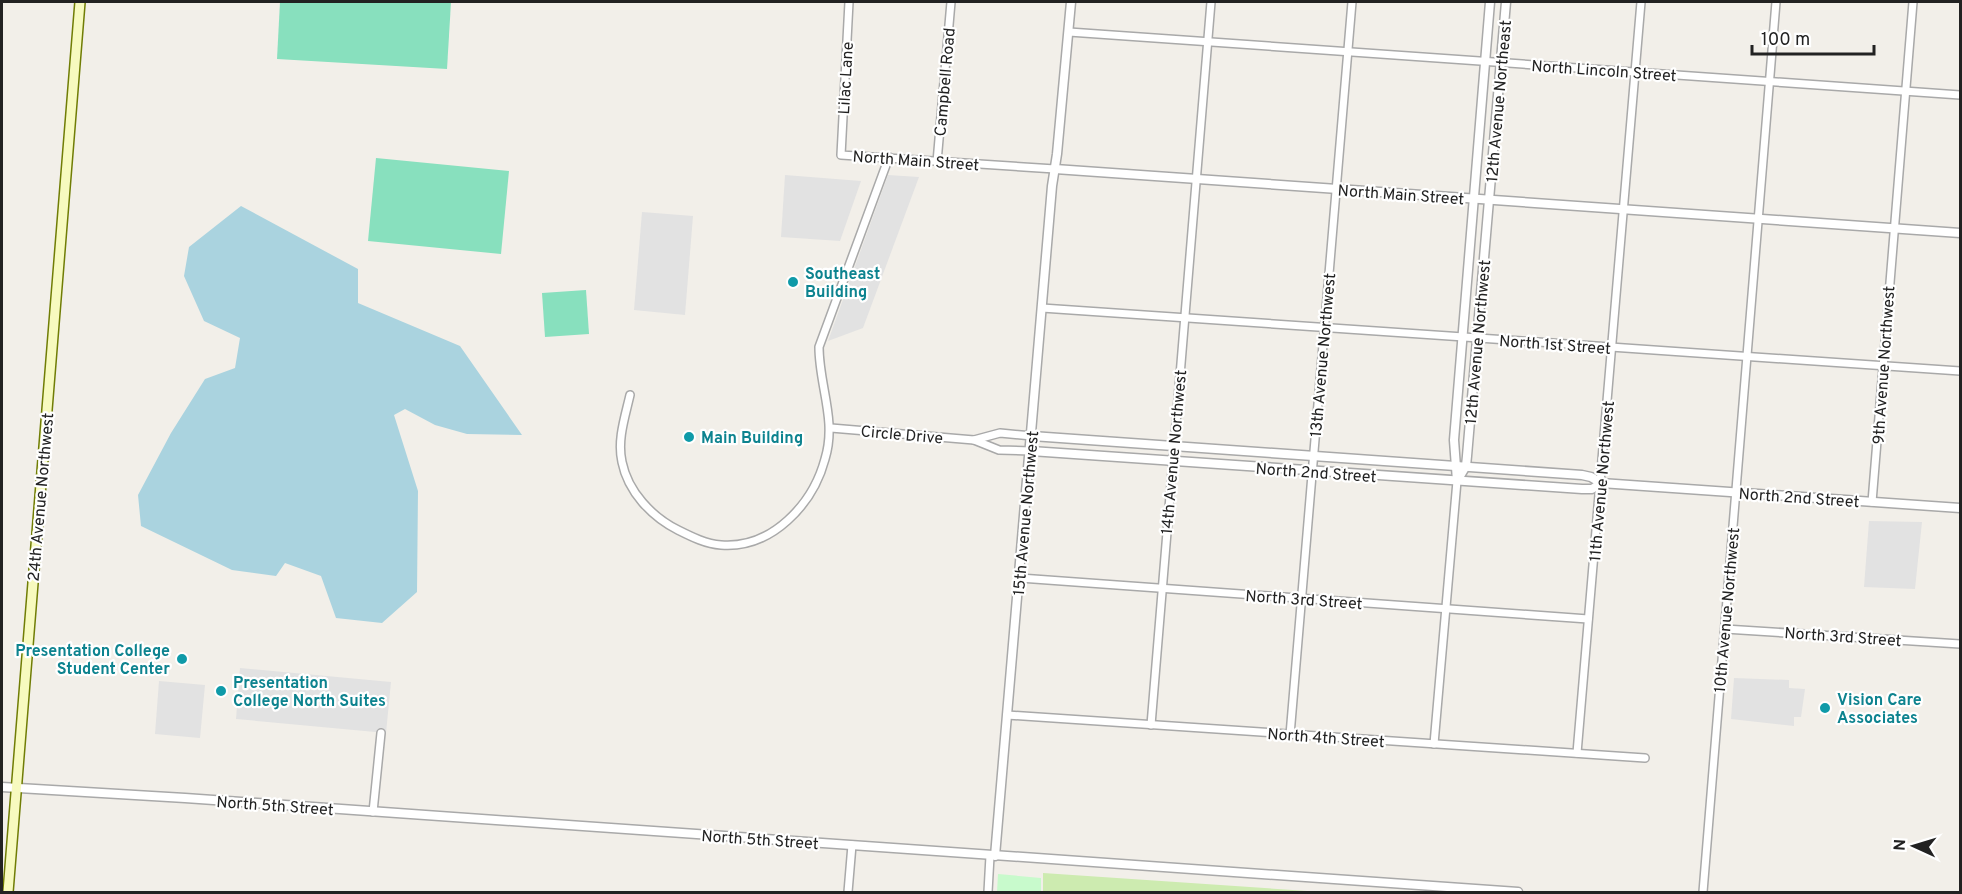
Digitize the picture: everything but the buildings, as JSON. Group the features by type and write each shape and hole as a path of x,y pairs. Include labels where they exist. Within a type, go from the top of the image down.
{"main road":[{"name":"24th Avenue Northwest","path":"8,892 80,2"}],"street":[{"name":"Lilac Lane","path":"841,155 849,2"},
{"name":"Campbell Road","path":"937,162 951,2"},
{"name":"15th Avenue Northwest","path":"988,892 1020,579 1054,170 1071,2"},
{"name":"14th Avenue Northwest","path":"1151,724 1210,2"},
{"name":"13th Avenue Northwest","path":"1290,735 1352,2"},
{"name":"12th Avenue Northeast","path":"1474,199 1490,2"},
{"name":"12th Avenue Northeast","path":"1490,200 1506,2"},
{"name":"11th Avenue Northwest","path":"1577,753 1641,2"},
{"name":"10th Avenue Northwest","path":"1703,892 1776,2"},
{"name":"9th Avenue Northwest","path":"1872,502 1913,2"},
{"name":"North Lincoln Street","path":"1069,32 1960,95"},
{"name":"North Main Street","path":"841,155 1960,233"},
{"path":"630,395 623,422 620,450 622,464 634,491 651,512 669,526 704,542 734,545 759,539 798,512 806,503 818,480 826,457 831,428 819,362 819,346 889,157"},
{"name":"12th Avenue Northwest","path":"1434,744 1457,481 1454,465 1454,440 1474,199"},
{"name":"12th Avenue Northwest","path":"1457,481 1466,466 1490,200"},
{"name":"North 1st Street","path":"1042,308 1960,371"},
{"name":"Circle Drive","path":"831,428 974,440 999,450 1031,451"},
{"name":"Circle Drive","path":"974,440 1000,433 1032,436"},
{"name":"North 2nd Street","path":"1032,436 1454,465 1582,475 1601,483 1960,508"},
{"name":"North 2nd Street","path":"1031,451 1582,489 1592,489 1601,483"},
{"name":"North 3rd Street","path":"1020,579 1588,619"},
{"name":"North 3rd Street","path":"1725,629 1960,644"},
{"name":"North 4th Street","path":"1007,715 1645,758"},
{"path":"373,812 381,732"},
{"name":"North 5th Street","path":"2,787 1518,892"},
{"path":"848,892 852,845"}],"green space":[{"path":"280,2 451,2 447,69 277,59"},
{"path":"376,158 509,171 501,254 368,241"},
{"path":"586,290 589,334 545,337 542,293"},
{"path":"1043,873 1322,892 1043,892"},
{"path":"998,874 1041,878 1041,892 997,892"}],"shaded area":[{"path":"785,175 861,181 840,241 781,237"},
{"path":"888,175 919,177 863,328 828,341"},
{"path":"642,212 693,216 685,315 634,310"},
{"path":"1869,521 1922,522 1915,589 1864,587"},
{"path":"240,668 391,682 386,733 236,719"},
{"path":"1734,678 1789,680 1789,688 1805,689 1801,717 1794,717 1794,726 1731,719"},
{"path":"159,681 205,685 200,738 155,734"}],"water":[{"path":"241,206 358,269 358,303 460,346 522,435 467,434 435,425 405,409 394,415 418,491 417,592 382,623 336,618 321,576 285,563 276,576 232,570 141,526 138,495 171,433 205,379 235,368 240,338 204,321 184,276 189,247"}],"place":[{"name":"Southeast Building","path":"793,282"},
{"name":"Main Building","path":"689,437"},
{"name":"Presentation College Student Center","path":"182,659"},
{"name":"Presentation College North Suites","path":"221,691"},
{"name":"Vision Care Associates","path":"1825,708"}]}
